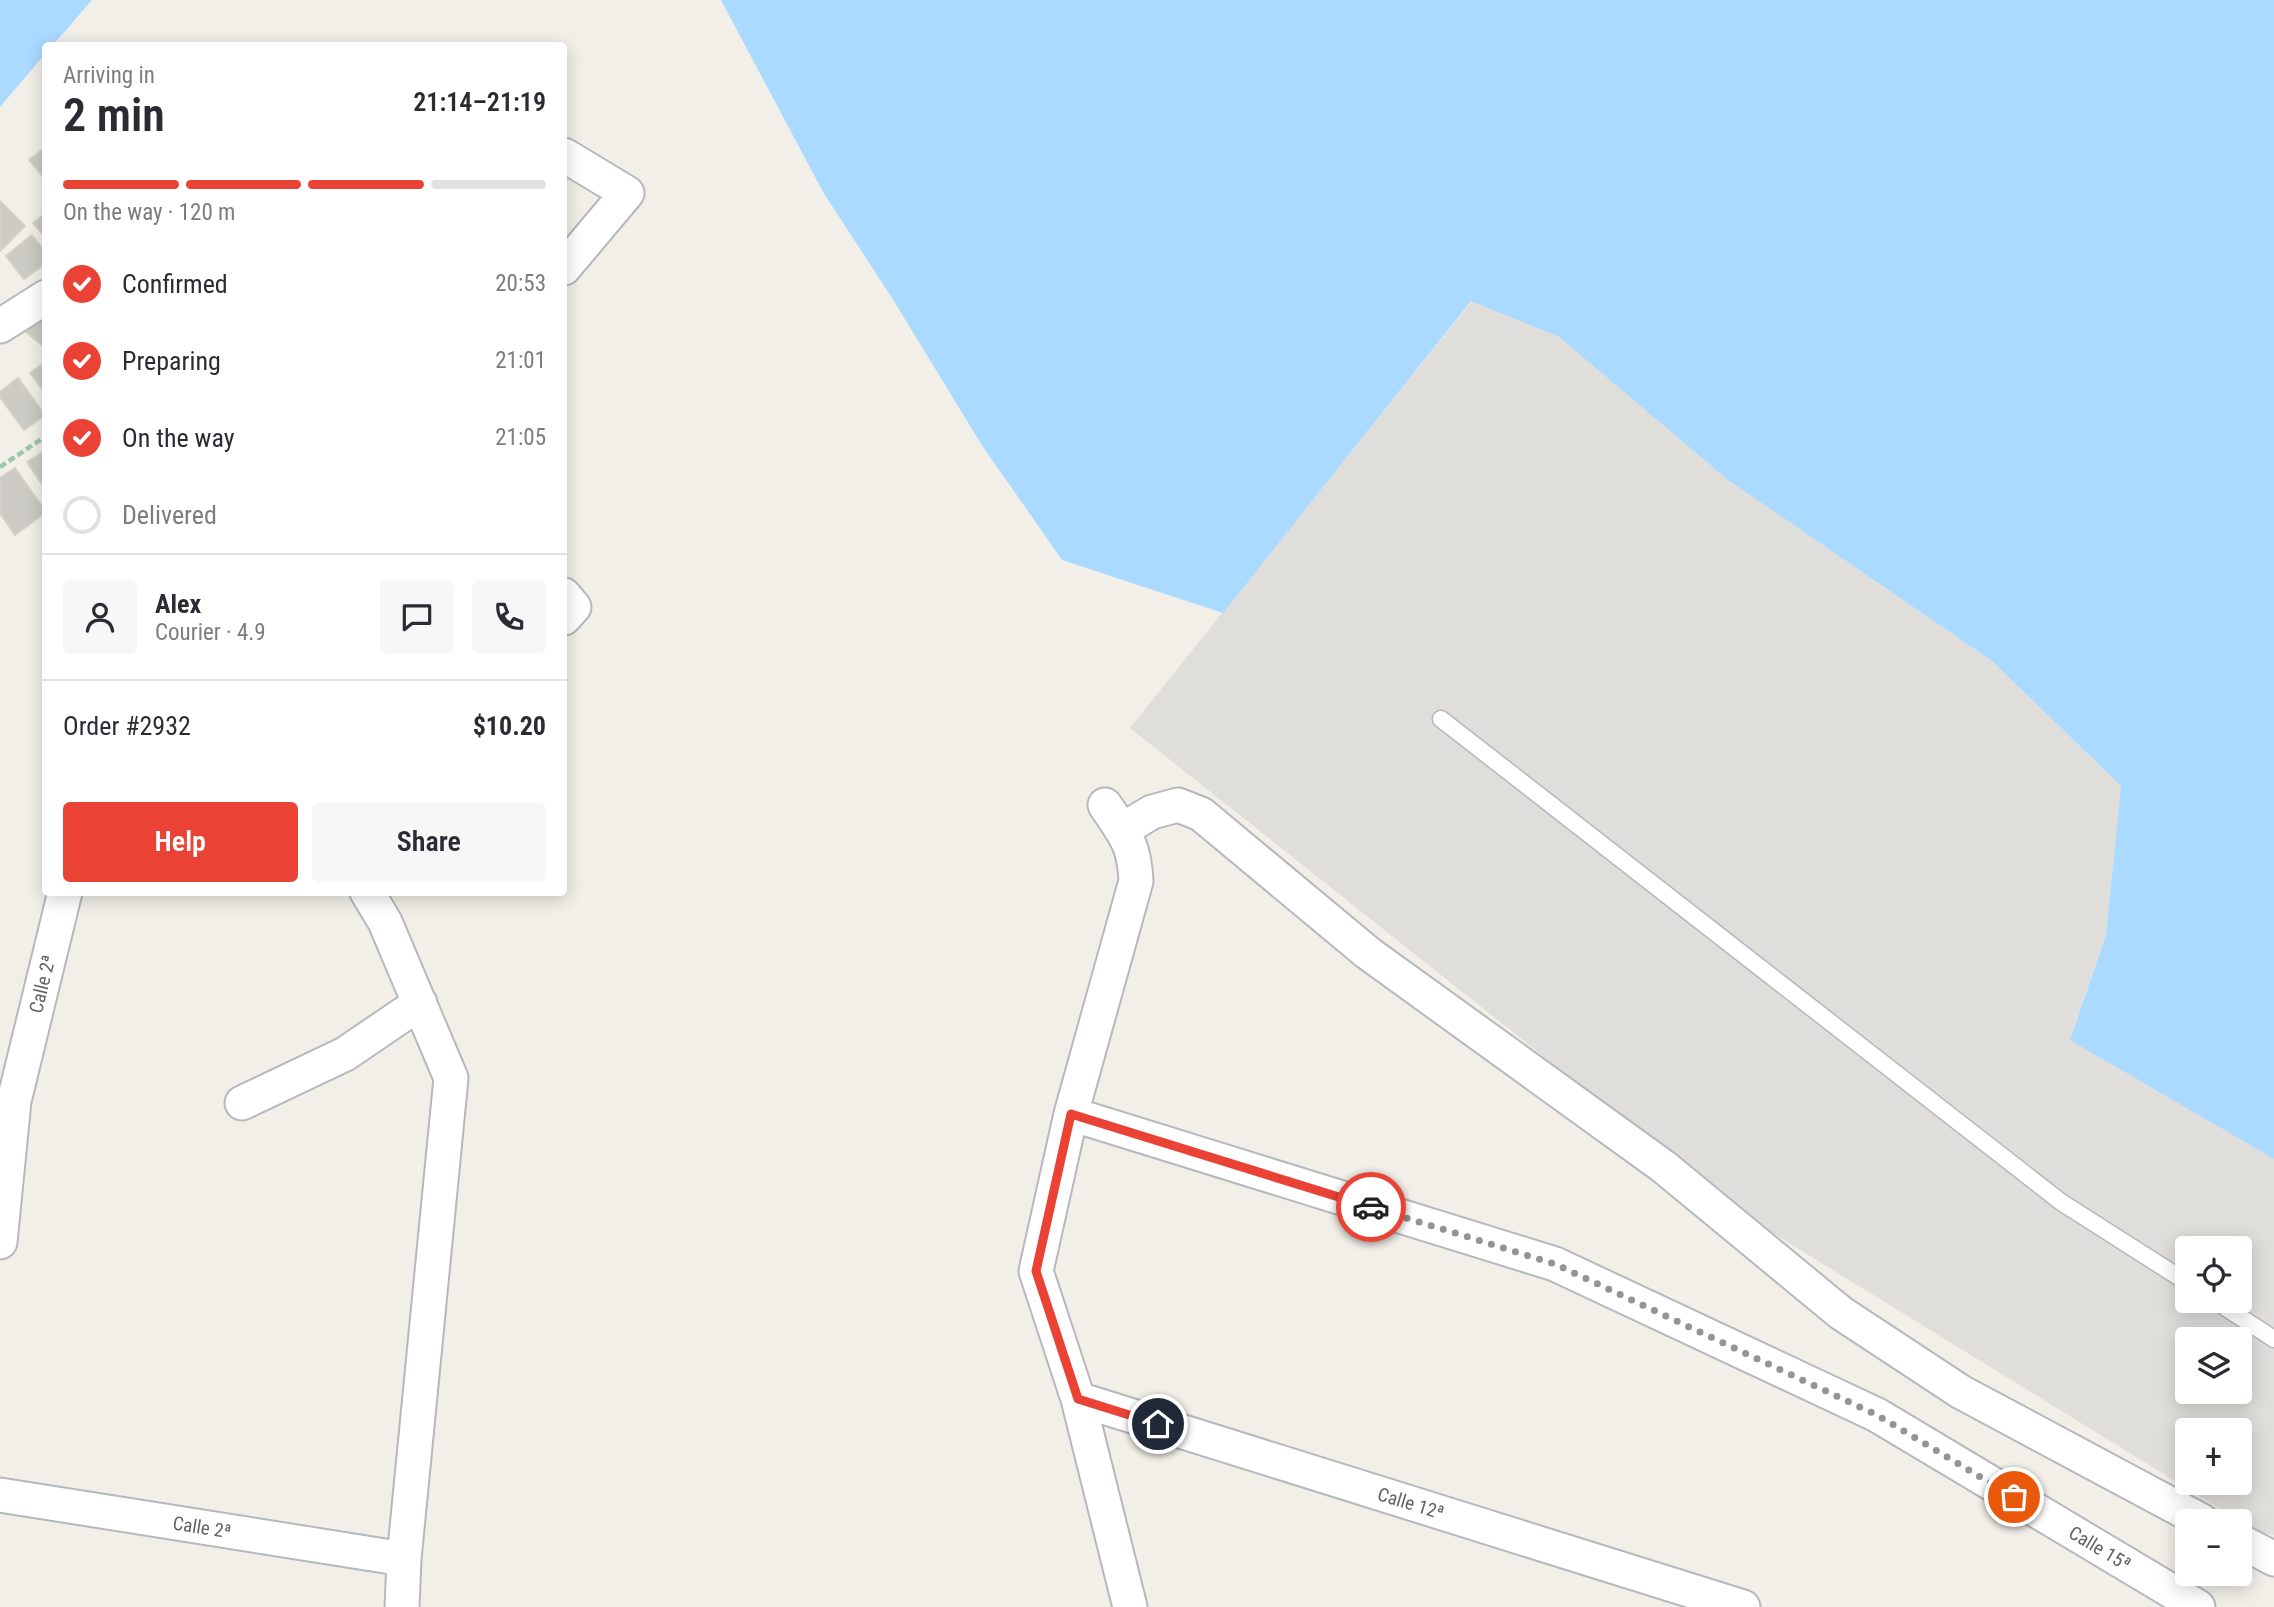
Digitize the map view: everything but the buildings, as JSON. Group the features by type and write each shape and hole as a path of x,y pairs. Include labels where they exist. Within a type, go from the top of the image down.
{"street":[{"path":"567,157 627,192 567,264"},
{"path":"0,326 42,300"},
{"path":"567,598 575,607 567,615"},
{"path":"1130,1607 1078,1399 1036,1271 1071,1114 1136,881 1131,843 1114,818 1178,805 1201,814 1368,953 1664,1167 1841,1313 1961,1392 2180,1509"},
{"name":"Calle 2ª","path":"0,1242 14,1101 64,896"},
{"path":"370,896 386,922 451,1078 404,1559 402,1607"},
{"path":"242,1104 345,1055 419,1003"},
{"name":"Calle 15ª","path":"1071,1114 1555,1264 1877,1415 2198,1607"},
{"name":"Calle 12ª","path":"1078,1399 1743,1607"},
{"name":"Calle 2ª","path":"0,1495 404,1559"},
{"path":"2252,1547 2274,1559"}],"lane":[{"path":"1441,719 2061,1202 2175,1275"},
{"path":"2234,1313 2274,1339"}],"path":[{"path":"0,467 42,439"}],"shaded area":[{"path":"1472,301 1559,337 1728,480 1992,661 2121,786 2106,935 2070,1039 2274,1159 2274,1535 2252,1529 2252,1509 2220,1509 2198,1495 2252,1495 2252,1418 2175,1418 2175,1481 1742,1214 1130,728"}],"water":[{"path":"0,0 92,0 56,42 42,42 42,58 0,107"},
{"path":"721,0 2274,0 2274,1159 2070,1040 2106,935 2121,786 1992,661 1728,480 1559,337 1471,301 1223,613 1062,560 983,447 892,298 823,192"}],"way so far":[{"path":"1371,1207 1555,1264 1877,1415 2014,1497"}],"route":[{"path":"1158,1424 1078,1399 1036,1271 1071,1114 1371,1207"}]}
